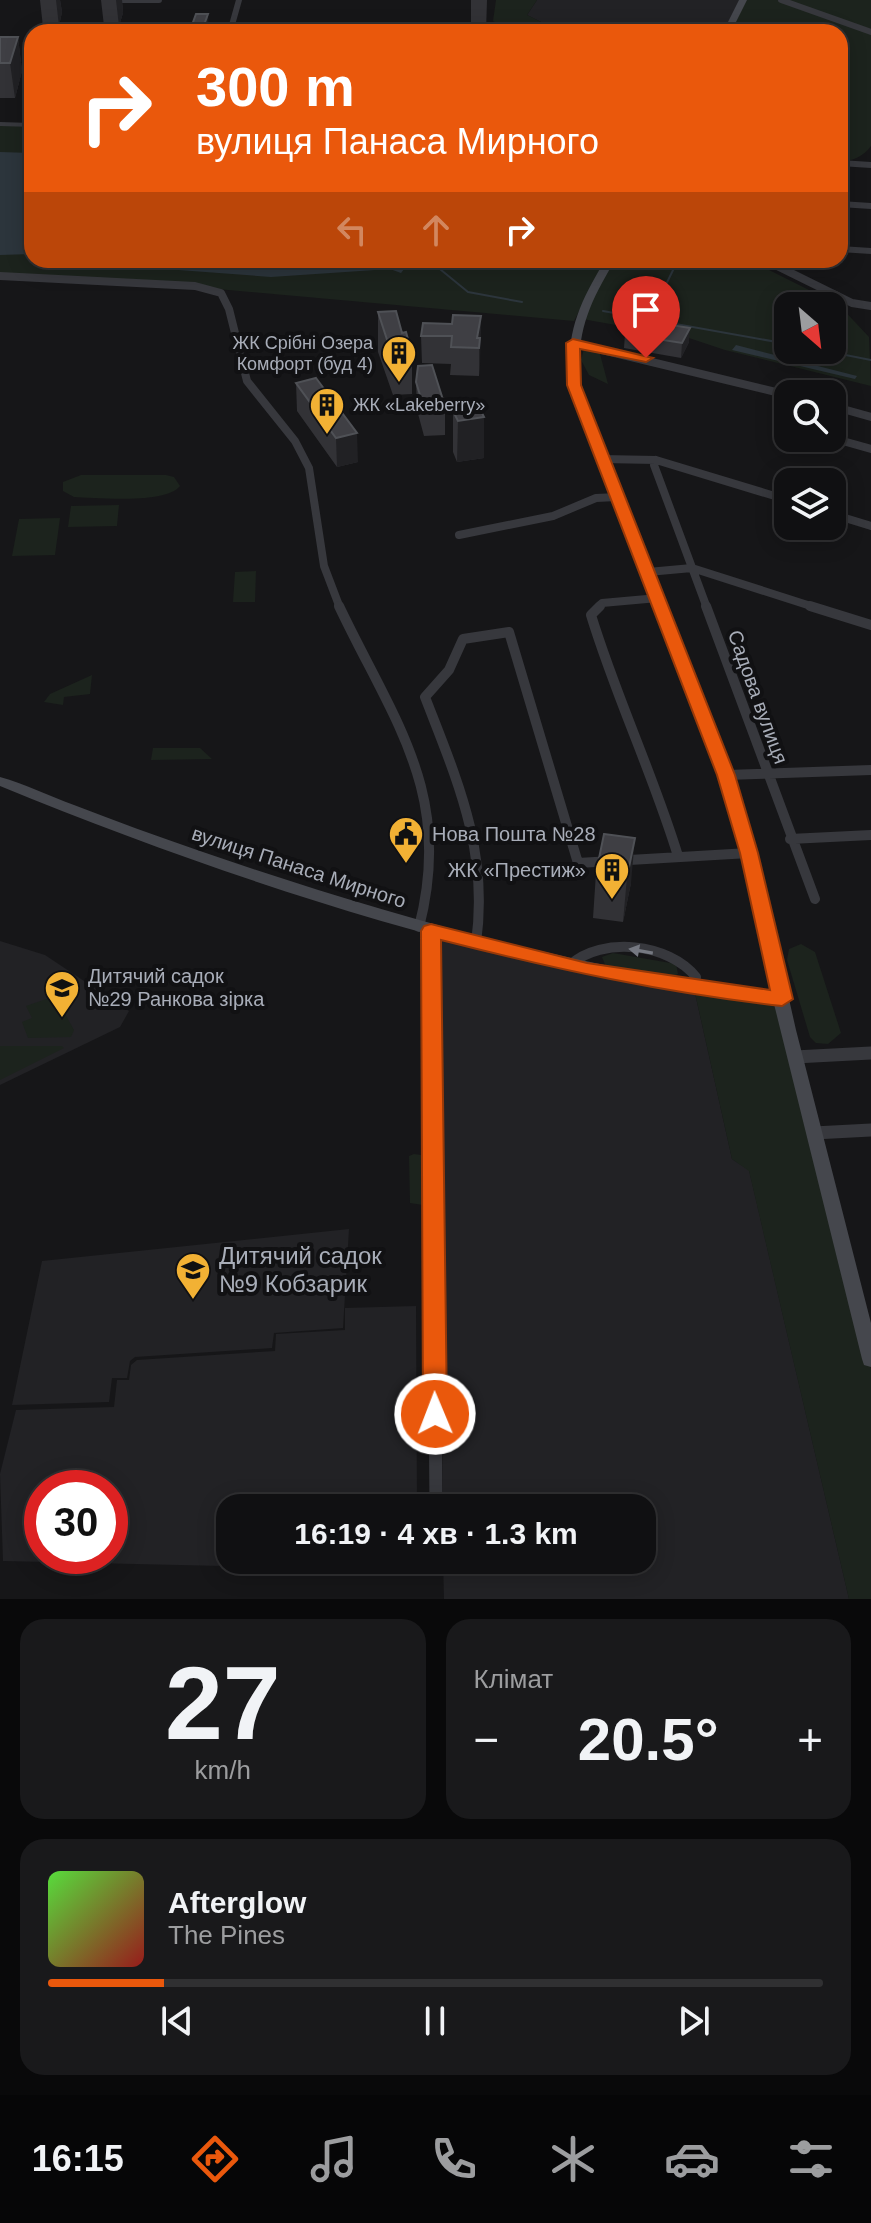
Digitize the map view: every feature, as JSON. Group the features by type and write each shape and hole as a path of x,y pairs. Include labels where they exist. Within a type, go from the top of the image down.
{"main road":[{"path":"731,24 743,0"},
{"path":"605,268 584,304 573,343 574,385 726,775 749,853 795,1057 871,1359"},
{"name":"вулиця Панаса Мирного","path":"0,781 153,841 425,929 570,965 692,988 782,999"}],"street":[{"path":"109,0 159,0"},
{"path":"232,24 239,0"},
{"path":"781,0 804,5 871,32"},
{"path":"0,124 24,125"},
{"path":"848,164 871,165"},
{"path":"848,205 871,206"},
{"path":"848,250 871,251"},
{"path":"780,268 852,303 871,306"},
{"path":"0,276 185,285 214,290 226,300 242,371 291,435 308,465 317,501 317,544 328,580 376,672 412,752 424,791 431,881 425,929 436,1494"},
{"path":"573,343 646,358 774,391"},
{"path":"846,410 871,417"},
{"path":"846,442 871,449"},
{"path":"602,459 656,460 774,496"},
{"name":"Садова вулиця","path":"656,460 654,465 790,839 815,899"},
{"path":"459,535 550,517 567,512 581,500 617,497"},
{"path":"846,518 871,526"},
{"path":"648,572 692,568 871,625"},
{"path":"658,598 602,603 591,615 606,664 656,783 678,856"},
{"path":"476,943 478,901 456,772 425,697 449,670 463,639 509,632 578,863 749,853"},
{"path":"726,775 871,770"},
{"path":"790,839 871,835"},
{"path":"570,965 574,958 592,950 613,946 673,957 693,970 696,977 692,988"},
{"path":"795,1057 871,1053"},
{"path":"814,1133 871,1130"}],"shaded area":[{"path":"496,0 537,0 527,15 545,24 498,24 493,21"},
{"path":"537,0 741,0 730,24 545,24 527,15"},
{"path":"746,0 871,0 871,146 865,153 848,160 848,24 735,24"},
{"path":"0,125 24,126 24,268 602,268 574,321 217,289 0,274"},
{"path":"0,152 24,153 24,254 0,255"},
{"path":"161,268 405,268 401,273 390,269 271,277"},
{"path":"609,268 765,268 813,292 774,292 774,362 689,338 582,319"},
{"path":"846,312 869,337 871,386 782,364 846,364"},
{"path":"736,345 774,355 774,360 732,350"},
{"path":"584,349 600,354 608,384 589,375 581,360"},
{"path":"791,364 810,364 857,376 855,379"},
{"path":"81,475 166,475 174,477 180,486 173,492 131,499 74,497 63,491 63,482"},
{"path":"119,505 117,526 68,527 71,506"},
{"path":"60,518 55,555 12,556 19,519"},
{"path":"256,571 255,602 233,602 235,572"},
{"path":"92,675 90,694 64,697 63,705 44,702 50,694"},
{"path":"153,748 200,748 212,759 151,760"},
{"path":"436,936 586,974 695,993 732,1159 749,1170 849,1599 444,1599 443,1574 656,1574 656,1494 443,1494"},
{"name":"Дитячий садок №29 Ранкова зірка","path":"0,941 45,955 129,1011 120,1027 0,1085"},
{"path":"801,944 815,952 841,1033 828,1044 816,1043 810,1037 787,960 789,949"},
{"path":"613,953 676,964 678,974 668,979 606,967 602,957"},
{"path":"695,993 777,1003 871,1369 871,1599 849,1599 749,1171 732,1159"},
{"path":"55,996 74,1030 71,1037 28,1038 22,1022 32,1018 26,1006"},
{"path":"0,1046 62,1046 64,1048 0,1080"},
{"path":"421,1155 424,1161 423,1205 410,1203 409,1156"},
{"path":"349,1229 343,1328 274,1333 272,1348 135,1357 130,1361 127,1378 112,1378 109,1402 12,1405 42,1261"},
{"path":"416,1306 417,1494 216,1494 216,1566 128,1564 128,1470 24,1470 24,1561 3,1561 0,1474 16,1410 114,1407 117,1380 129,1380 131,1365 137,1360 275,1351 276,1334 345,1330 345,1308"}],"building":[{"path":"196,14 208,14 204,24 192,24"},
{"path":"0,37 18,37 10,63 0,63"},
{"path":"396,311 412,354 392,355 378,312"},
{"path":"453,315 481,316 477,338 480,338 479,348 451,347 452,336 421,336 423,323 452,324"},
{"path":"634,319 690,328 682,343 625,334"},
{"path":"432,365 445,406 424,408 416,382 418,366"},
{"path":"316,378 357,433 336,438 296,383"},
{"path":"479,407 484,417 458,421 453,411"},
{"path":"604,834 635,838 627,877 596,873"}],"waterway":[{"path":"439,268 468,292 522,302"},
{"path":"649,319 674,268"},
{"path":"603,311 649,319"},
{"path":"649,319 774,342"},
{"path":"846,355 871,360"}],"place":[{"name":"ЖК Срібні Озера Комфорт (буд 4)","path":"399,384"},
{"name":"ЖК «Lakeberry»","path":"327,436"},
{"name":"Нова Пошта №28","path":"406,865"},
{"name":"ЖК «Престиж»","path":"612,901"},
{"name":"Дитячий садок №29 Ранкова зірка","path":"62,1019"},
{"name":"Дитячий садок №9 Кобзарик","path":"193,1301"}],"route":[{"path":"435,1414 431,931 587,970 728,994 782,999 749,853 726,775 574,385 573,343 646,358"}]}
